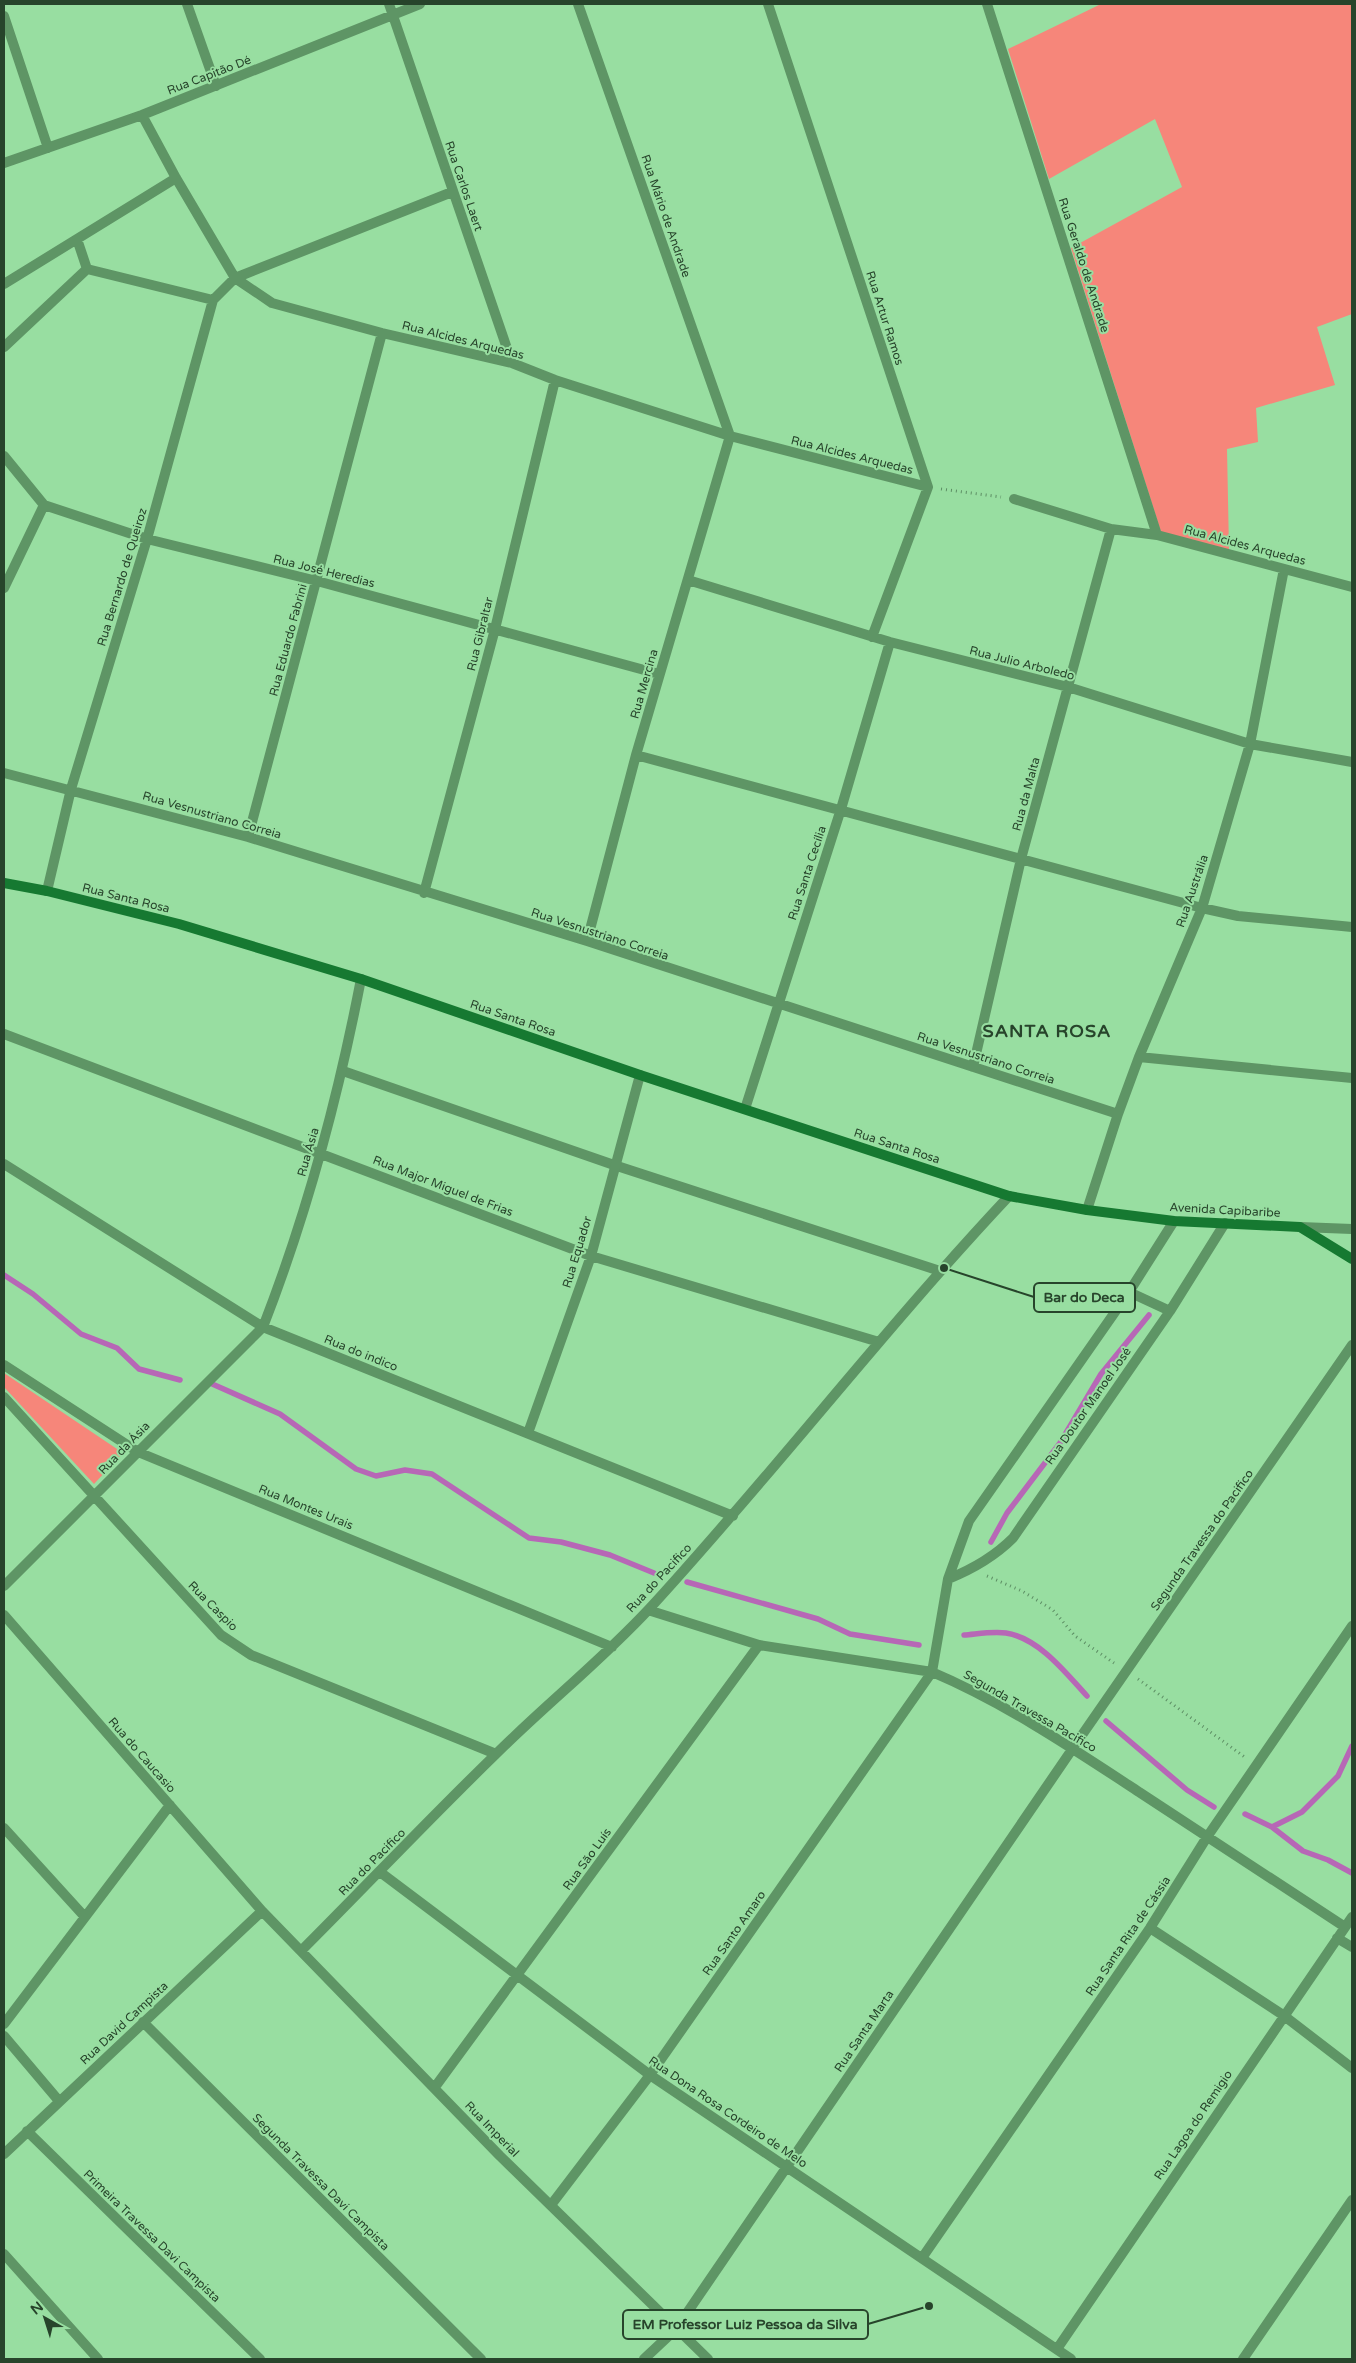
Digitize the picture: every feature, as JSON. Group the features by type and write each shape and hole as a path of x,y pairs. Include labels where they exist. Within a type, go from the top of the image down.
{"street":[{"path":"186,4 216,86"},
{"name":"Rua Carlos Laert","path":"390,4 452,192 512,363"},
{"name":"Rua Capitão Dé","path":"4,163 142,115 394,16 420,4"},
{"name":"Rua Mário de Andrade","path":"578,4 730,436"},
{"name":"Rua Artur Ramos","path":"768,4 928,487"},
{"name":"Rua Geraldo de Andrade","path":"987,4 1157,535"},
{"path":"4,16 48,148"},
{"name":"Rua Alcides Arquedas","path":"142,115 176,178 235,278 272,303 382,333 512,363 555,380 730,436 928,487"},
{"path":"4,284 176,178"},
{"path":"235,278 452,192"},
{"path":"77,239 87,269"},
{"path":"87,269 213,300"},
{"path":"4,347 87,269"},
{"name":"Rua Bernardo de Queiroz","path":"47,891 71,789 147,539 213,300 235,278"},
{"name":"Rua Eduardo Fabrini","path":"248,837 382,333"},
{"name":"Rua Gibraltar","path":"424,893 495,629 555,380"},
{"name":"Rua Mercina","path":"587,942 636,755 730,436"},
{"path":"4,456 44,505 4,588"},
{"path":"872,637 928,487"},
{"name":"Rua Alcides Arquedas","path":"1014,499 1111,529 1157,535 1352,587"},
{"name":"Rua José Heredias","path":"44,505 147,539 317,581 659,674"},
{"name":"Rua da Malta","path":"973,1067 1021,858 1111,529"},
{"name":"Rua Austrália","path":"1087,1210 1118,1114 1139,1057 1202,908 1250,744 1284,569"},
{"name":"Rua Julio Arboledo","path":"688,580 872,637 1068,687 1250,744 1352,762"},
{"name":"Rua Santa Cecília","path":"745,1109 841,809 890,642"},
{"path":"636,755 1202,908 1238,916 1352,927"},
{"name":"Rua Vesnustriano Correia","path":"4,773 71,789 248,837 587,942 1118,1114"},
{"name":"Rua Santa Rosa","path":"4,883 47,891 179,924 362,979 640,1075 1009,1196 1087,1210"},
{"name":"Rua Ásia","path":"263,1327 279,1286 321,1154 343,1072 362,979"},
{"name":"Rua Major Miguel de Frias","path":"4,1034 591,1256 879,1342"},
{"path":"1139,1057 1352,1078"},
{"path":"343,1072 614,1165 940,1270"},
{"name":"Rua Equador","path":"528,1433 591,1256 614,1165 640,1075"},
{"name":"Rua do indico","path":"4,1164 263,1327 733,1516"},
{"name":"Rua do Pacifico","path":"301,1951 496,1754 612,1647 648,1610 733,1516 940,1270 1009,1196"},
{"name":"Avenida Capibaribe","path":"1087,1210 1174,1221 1300,1227 1352,1259"},
{"path":"932,1672 948,1579 969,1521 1129,1292 1174,1221"},
{"name":"Rua Doutor Manoel José","path":"948,1579 972,1569 1012,1538 1170,1311 1224,1223"},
{"path":"1300,1227 1352,1229"},
{"path":"1129,1292 1170,1311"},
{"name":"Rua da Ásia","path":"4,1586 263,1327"},
{"name":"Segunda Travessa do Pacifico","path":"1073,1748 1352,1345"},
{"name":"Rua Montes Urais","path":"4,1365 138,1452 612,1647"},
{"name":"Rua Caspio","path":"4,1397 221,1635 252,1655 496,1754"},
{"name":"Segunda Travessa Pacifico","path":"648,1610 759,1645 932,1672 983,1696 1073,1748 1207,1837"},
{"name":"Rua do Caucasio","path":"4,1615 262,1911"},
{"name":"Rua Santa Rita de Cássia","path":"922,2258 1150,1928 1207,1837 1352,1626"},
{"name":"Rua São Luís","path":"435,2087 759,1645"},
{"name":"Rua Santo Amaro","path":"551,2205 650,2075 932,1672"},
{"name":"Rua Santa Marta","path":"644,2359 676,2328 1073,1748"},
{"path":"4,2024 170,1805"},
{"path":"4,1828 84,1916"},
{"path":"1207,1837 1345,1927"},
{"name":"Rua Dona Rosa Cordeiro de Melo","path":"380,1872 650,2075 1071,2359"},
{"name":"Rua Imperial","path":"262,1911 500,2156 708,2359"},
{"name":"Rua David Campista","path":"4,2154 262,1911"},
{"name":"Rua Lagoa do Remigio","path":"1057,2349 1283,2015 1352,1917"},
{"path":"1150,1928 1283,2015 1352,2068"},
{"path":"1338,1938 1352,1947"},
{"name":"Segunda Travessa Davi Campista","path":"143,2022 481,2359"},
{"path":"4,2036 59,2101"},
{"name":"Primeira Travessa Davi Campista","path":"27,2131 260,2359"},
{"path":"1243,2359 1352,2200"},
{"path":"4,2254 98,2359"}],"path":[{"path":"928,487 1014,499"}],"shaded area":[{"path":"1101,4 1352,4 1352,314 1317,327 1335,385 1256,408 1258,442 1227,449 1229,550 1161,532 1071,248 1182,187 1155,119 1049,179 1008,49"},
{"path":"4,1373 123,1453 94,1484 4,1387"}],"waterway":[{"path":"4,1275 33,1294 81,1334 117,1348 139,1369 180,1380"},
{"path":"991,1542 1007,1513 1060,1443 1101,1374 1149,1315"},
{"path":"210,1383 280,1414 356,1469 376,1476 405,1470 432,1474 529,1538 561,1542 610,1555 654,1573"},
{"path":"687,1582 818,1619 850,1634 919,1645"},
{"path":"964,1635 1001,1632 1018,1636 1041,1649 1061,1667 1087,1696"},
{"path":"1106,1721 1187,1790 1214,1807"},
{"path":"1272,1827 1302,1812 1338,1776 1352,1746"},
{"path":"1245,1814 1272,1827 1303,1851 1328,1860 1352,1873"}],"place":[{"name":"Bar do Deca","path":"944,1268"},
{"name":"EM Professor Luiz Pessoa da Silva","path":"929,2306"}],"district":[{"name":"SANTA ROSA","path":"1047,1031"}]}
